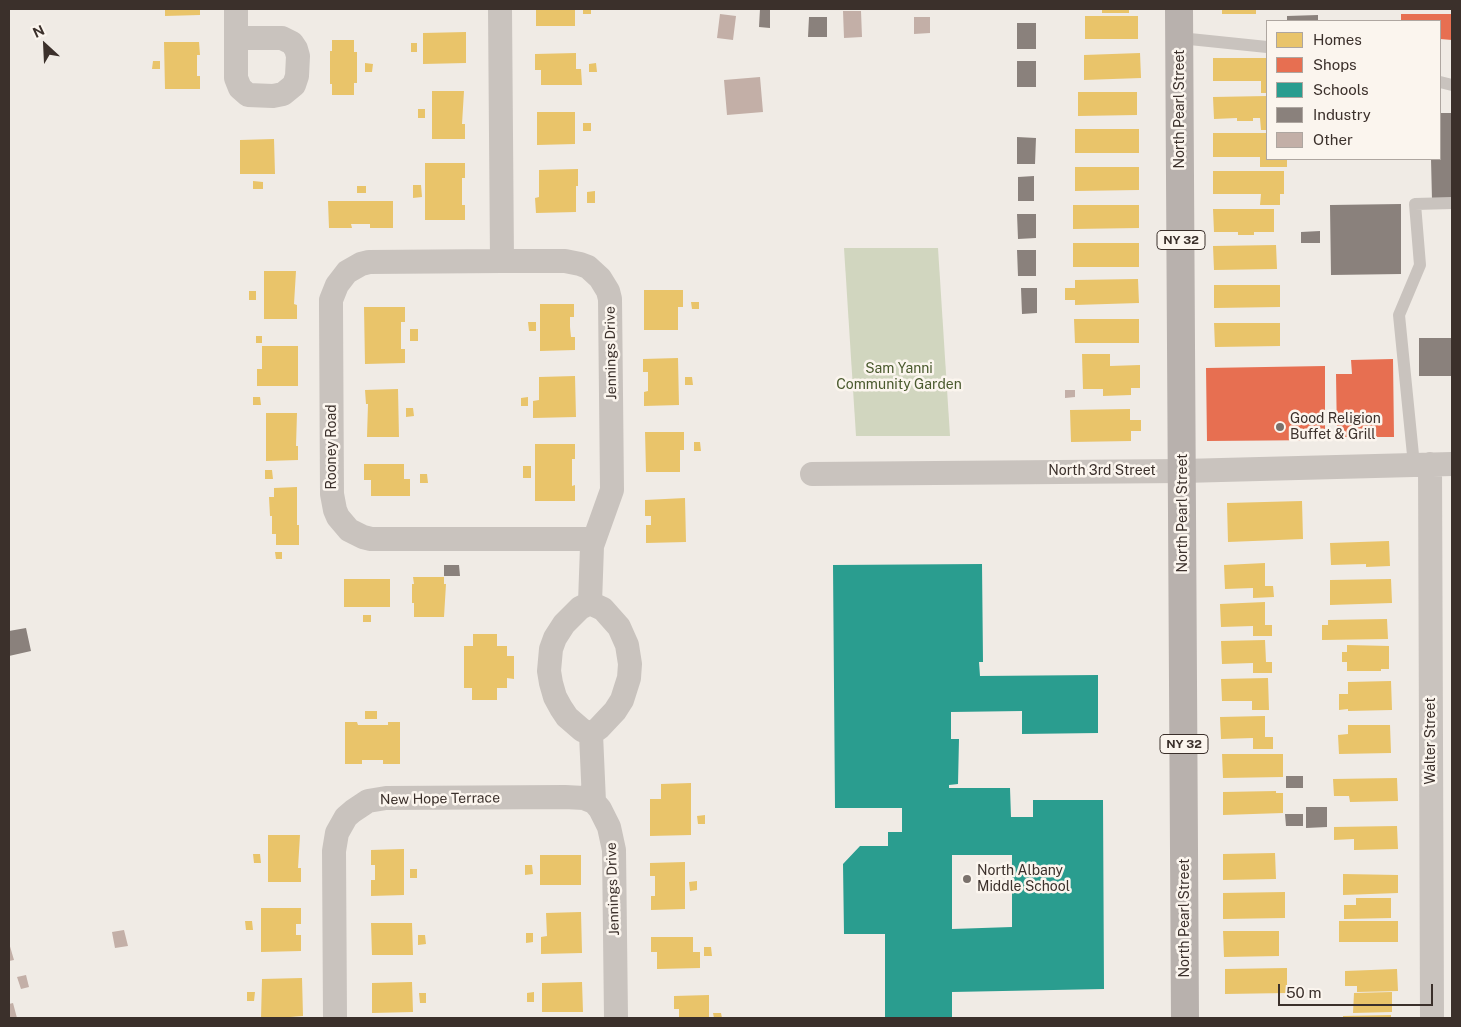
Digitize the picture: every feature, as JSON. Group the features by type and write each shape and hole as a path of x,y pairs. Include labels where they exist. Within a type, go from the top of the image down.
{"main road":[{"name":"North Pearl Street","path":"1179,9 1185,1018"}],"street":[{"path":"236,9 236,38"},
{"path":"500,9 502,261"},
{"name":"Rooney Road","path":"502,261 369,262 354,268 337,285 331,308 332,494 335,510 349,530 371,540 594,538"},
{"name":"Jennings Drive","path":"502,261 565,261 580,264 594,272 605,284 608,291 611,307 612,484 610,496 594,538 591,562 590,603"},
{"name":"North 3rd Street","path":"812,474 1183,470 1432,464"},
{"name":"Walter Street","path":"1432,464 1432,1018"},
{"path":"590,603 603,609 619,627 627,645 630,664 629,678 622,700 615,711 591,734 567,717 561,708 553,690 549,671 551,649 555,638 572,615 590,603"},
{"name":"Jennings Drive","path":"591,734 594,802 605,817 613,839 616,1018"},
{"name":"New Hope Terrace","path":"335,1018 334,851 337,833 346,817 352,811 368,801 386,798 565,797 584,798 594,802"}],"lane":[{"path":"1180,38 1266,47"},
{"path":"1432,464 1399,315 1420,265 1414,204 1452,203"}],"green space":[{"name":"Sam Yanni Community Garden","path":"844,248 938,248 950,436 856,436"}],"building: Homes":[{"path":"165,9 200,9 200,15 165,16"},
{"path":"536,9 575,9 575,26 536,26"},
{"path":"583,9 591,9 591,14 583,14"},
{"path":"1102,9 1129,9 1129,13 1102,13"},
{"path":"1222,9 1256,9 1256,14 1222,14"},
{"path":"1085,16 1138,16 1138,39 1085,39"},
{"path":"466,32 466,63 423,64 423,33"},
{"path":"332,40 354,40 354,52 357,52 357,83 354,83 354,95 332,95 330,51 332,51"},
{"path":"164,42 199,42 200,55 197,55 197,76 200,76 200,89 165,89"},
{"path":"411,43 417,43 417,52 411,52"},
{"path":"576,53 576,69 581,69 582,85 541,85 541,70 535,70 535,54"},
{"path":"1140,53 1141,78 1084,80 1084,55"},
{"path":"1213,58 1266,58 1266,93 1261,93 1261,81 1213,81"},
{"path":"153,61 160,61 160,69 152,69"},
{"path":"365,63 373,64 372,72 365,72"},
{"path":"596,63 597,72 589,72 589,64"},
{"path":"432,91 464,91 462,124 465,124 465,139 432,139"},
{"path":"1078,92 1137,92 1137,115 1078,116"},
{"path":"1266,96 1266,130 1261,130 1260,118 1253,118 1253,121 1237,121 1237,118 1214,119 1213,97"},
{"path":"418,109 425,109 425,118 418,118"},
{"path":"537,112 575,112 575,144 537,145"},
{"path":"583,123 591,123 591,131 583,131"},
{"path":"1075,129 1139,129 1139,153 1075,153"},
{"path":"1213,133 1266,133 1266,160 1287,160 1287,167 1260,167 1260,157 1213,157"},
{"path":"274,139 275,174 240,174 240,140"},
{"path":"425,163 465,163 465,178 462,178 462,205 465,205 465,220 425,220"},
{"path":"1075,167 1139,167 1139,190 1075,191"},
{"path":"578,169 576,212 536,213 535,198 539,197 539,170"},
{"path":"1213,171 1284,171 1284,194 1280,194 1280,205 1260,205 1261,194 1213,194"},
{"path":"253,181 263,182 263,189 253,189"},
{"path":"413,185 421,185 422,197 413,198"},
{"path":"357,186 366,186 366,193 357,193"},
{"path":"595,191 595,203 587,203 587,192"},
{"path":"328,201 393,201 393,228 370,228 370,224 351,224 352,228 329,228"},
{"path":"1073,205 1139,205 1139,228 1073,229"},
{"path":"1213,209 1274,209 1274,232 1254,232 1254,235 1238,235 1238,232 1214,232"},
{"path":"1073,243 1139,243 1139,267 1073,267"},
{"path":"1276,245 1277,269 1214,270 1213,246"},
{"path":"264,271 296,271 294,304 297,305 297,319 264,319"},
{"path":"1138,279 1139,303 1075,305 1075,300 1065,300 1065,288 1075,288 1075,280"},
{"path":"1214,285 1280,285 1280,307 1214,308"},
{"path":"644,290 683,290 683,307 678,307 678,330 644,330"},
{"path":"249,291 256,291 256,300 249,300"},
{"path":"691,302 699,302 699,309 692,309"},
{"path":"540,304 574,304 574,317 570,317 570,327 571,337 575,337 575,350 540,351"},
{"path":"364,307 405,307 405,322 401,322 401,349 405,349 405,363 365,364"},
{"path":"1074,319 1139,319 1139,343 1075,343"},
{"path":"528,322 536,322 536,331 529,331"},
{"path":"1214,323 1280,323 1280,346 1215,347"},
{"path":"410,329 418,329 418,341 410,341"},
{"path":"256,336 262,336 262,343 256,343"},
{"path":"262,346 298,346 298,386 257,386 257,369 262,369"},
{"path":"1082,354 1110,354 1110,366 1140,365 1140,388 1131,388 1131,395 1103,396 1103,389 1083,389"},
{"path":"678,358 679,405 644,406 644,392 648,391 648,372 643,372 643,359"},
{"path":"575,376 576,417 533,418 533,401 539,400 539,377"},
{"path":"685,377 692,377 693,385 685,385"},
{"path":"398,389 399,437 367,437 368,404 366,404 365,390"},
{"path":"253,397 260,397 261,405 253,405"},
{"path":"528,397 528,406 521,406 521,398"},
{"path":"406,408 413,408 414,416 406,417"},
{"path":"1130,409 1130,420 1141,420 1141,431 1131,431 1131,441 1071,442 1070,410"},
{"path":"266,413 297,413 296,446 298,446 298,460 266,461"},
{"path":"645,432 684,432 684,450 680,450 680,472 646,472"},
{"path":"694,442 700,442 701,451 694,451"},
{"path":"535,444 575,444 575,459 572,459 572,486 575,485 575,501 535,501"},
{"path":"364,464 404,464 404,479 410,479 410,496 371,496 371,480 364,480"},
{"path":"523,466 531,466 531,478 523,478"},
{"path":"265,470 272,470 273,479 265,479"},
{"path":"420,474 427,474 428,483 420,483"},
{"path":"297,487 299,545 276,545 276,534 272,534 269,497 274,497 274,488"},
{"path":"685,498 686,542 646,543 646,525 651,525 651,516 645,516 645,500"},
{"path":"1302,501 1303,539 1228,542 1227,503"},
{"path":"1389,541 1390,566 1366,567 1366,564 1331,565 1330,543"},
{"path":"275,552 282,552 282,559 276,559"},
{"path":"1265,563 1265,586 1273,586 1274,597 1253,598 1253,588 1225,589 1224,565"},
{"path":"413,577 444,577 444,584 446,584 444,617 414,617 414,603 412,603"},
{"path":"344,579 390,579 390,607 344,607"},
{"path":"1391,579 1392,603 1330,605 1330,580"},
{"path":"1265,602 1265,625 1272,625 1272,636 1253,636 1253,626 1221,627 1220,604"},
{"path":"363,615 371,615 371,622 363,622"},
{"path":"1387,619 1388,639 1322,640 1322,625 1328,625 1328,620"},
{"path":"473,634 497,634 497,646 507,646 507,656 514,656 514,679 507,678 507,688 497,688 497,700 472,700 472,688 464,688 464,646 473,646"},
{"path":"1265,640 1266,662 1272,662 1272,673 1253,673 1253,663 1222,664 1221,641"},
{"path":"1347,645 1389,646 1389,669 1381,669 1381,671 1347,671 1347,662 1342,662 1342,652 1347,652"},
{"path":"1268,678 1269,710 1252,710 1252,701 1222,701 1221,679"},
{"path":"1391,681 1392,710 1339,710 1339,694 1348,694 1348,682"},
{"path":"365,711 377,711 377,719 365,719"},
{"path":"1265,716 1265,737 1273,737 1273,749 1253,749 1253,738 1221,739 1220,717"},
{"path":"345,722 357,722 358,725 388,725 388,722 400,722 400,764 383,764 383,760 362,760 362,764 345,764"},
{"path":"1348,725 1390,725 1391,753 1339,754 1338,735 1348,734"},
{"path":"1222,754 1283,754 1283,777 1223,778"},
{"path":"1397,778 1398,801 1350,802 1349,796 1334,796 1333,779"},
{"path":"691,783 691,835 650,836 650,799 661,799 661,784"},
{"path":"1276,791 1276,793 1283,793 1283,813 1223,815 1223,792"},
{"path":"705,815 705,824 698,824 697,816"},
{"path":"1397,826 1398,849 1354,850 1354,839 1334,840 1334,827"},
{"path":"268,835 300,835 298,868 301,868 301,882 268,882"},
{"path":"404,849 404,895 371,896 371,880 375,880 375,865 371,865 371,850"},
{"path":"1275,853 1276,879 1223,880 1223,854"},
{"path":"253,854 260,854 261,863 254,863"},
{"path":"540,855 581,855 581,885 540,885"},
{"path":"685,862 685,909 651,910 651,896 655,896 655,876 650,876 650,863"},
{"path":"525,865 532,865 533,874 525,875"},
{"path":"410,869 417,869 417,878 410,878"},
{"path":"1343,874 1398,875 1398,893 1343,895"},
{"path":"697,881 697,890 690,891 689,882"},
{"path":"1285,892 1285,918 1223,919 1223,893"},
{"path":"1356,898 1391,898 1391,918 1344,919 1344,905 1356,905"},
{"path":"261,908 301,908 301,924 296,924 296,935 301,935 301,951 261,952"},
{"path":"581,912 582,953 541,954 541,937 547,936 546,913"},
{"path":"245,921 252,921 253,930 246,930"},
{"path":"1339,921 1398,921 1398,942 1339,942"},
{"path":"371,923 412,923 413,955 372,955"},
{"path":"1223,931 1279,931 1279,956 1224,957"},
{"path":"526,933 533,933 533,942 526,943"},
{"path":"418,935 425,935 426,944 418,945"},
{"path":"651,937 693,937 693,952 700,952 700,968 657,969 657,952 651,952"},
{"path":"704,947 711,947 712,956 704,956"},
{"path":"1287,968 1287,993 1225,994 1225,969"},
{"path":"1397,969 1398,991 1357,992 1357,986 1345,986 1345,971"},
{"path":"302,978 303,1016 261,1018 262,979"},
{"path":"412,982 413,1012 372,1013 372,983"},
{"path":"582,982 583,1012 542,1012 542,983"},
{"path":"247,992 255,992 254,1001 247,1001"},
{"path":"534,992 534,1002 527,1002 527,993"},
{"path":"1392,992 1392,1012 1353,1013 1354,993"},
{"path":"419,993 426,993 426,1003 420,1003"},
{"path":"709,995 709,1018 679,1018 679,1009 674,1009 674,996"},
{"path":"713,1013 721,1013 722,1018 714,1018"},
{"path":"1391,1015 1391,1018 1343,1018 1343,1016"}],"building: Shops":[{"path":"1401,14 1452,14 1452,40 1441,39 1441,20 1401,20"},
{"path":"1393,359 1394,437 1337,437 1336,374 1352,374 1351,360"},
{"path":"1325,366 1325,440 1207,441 1206,368"}],"building: Schools":[{"path":"982,564 983,662 979,662 980,676 1098,675 1098,733 1022,734 1022,711 951,712 951,739 959,739 958,784 949,785 949,788 1010,788 1011,817 1033,817 1033,800 1103,800 1104,989 952,992 952,1018 885,1018 885,934 844,934 843,864 860,846 888,846 888,832 902,832 902,808 835,808 833,565","holes":["952,855 1012,855 1012,927 952,929"]}],"building: Industry":[{"path":"760,9 770,9 770,28 759,27"},
{"path":"1318,15 1318,20 1287,20 1287,16"},
{"path":"809,17 827,17 827,37 808,37"},
{"path":"1017,23 1036,23 1036,49 1017,49"},
{"path":"1017,61 1036,61 1036,87 1017,87"},
{"path":"1441,113 1452,113 1452,199 1432,200 1431,160 1441,160"},
{"path":"1017,137 1036,138 1035,164 1017,164"},
{"path":"1034,176 1034,201 1018,201 1018,177"},
{"path":"1401,204 1401,274 1331,275 1330,205"},
{"path":"1017,214 1036,214 1036,238 1018,239"},
{"path":"1320,231 1320,243 1301,243 1301,232"},
{"path":"1017,250 1036,250 1036,276 1018,276"},
{"path":"1021,288 1037,288 1037,313 1022,314"},
{"path":"1419,338 1452,338 1452,376 1419,376"},
{"path":"444,565 459,565 460,576 444,576"},
{"path":"26,628 31,651 9,656 9,631"},
{"path":"1286,776 1303,776 1303,788 1286,788"},
{"path":"1306,807 1327,807 1327,827 1306,828"},
{"path":"1285,814 1303,814 1303,826 1286,826"}],"building: Other":[{"path":"843,11 861,11 862,37 844,38"},
{"path":"720,14 736,16 733,40 717,38"},
{"path":"914,17 930,17 930,33 914,34"},
{"path":"760,77 763,112 727,115 724,80"},
{"path":"1065,390 1075,390 1075,397 1065,398"},
{"path":"124,930 128,946 115,948 112,932"},
{"path":"9,943 14,960 9,961"},
{"path":"26,975 29,987 21,989 17,977"},
{"path":"13,1003 17,1018 9,1018 9,1004"}],"place":[{"name":"Good Religion Buffet & Grill","path":"1280,427"},
{"name":"North Albany Middle School","path":"967,879"}]}
